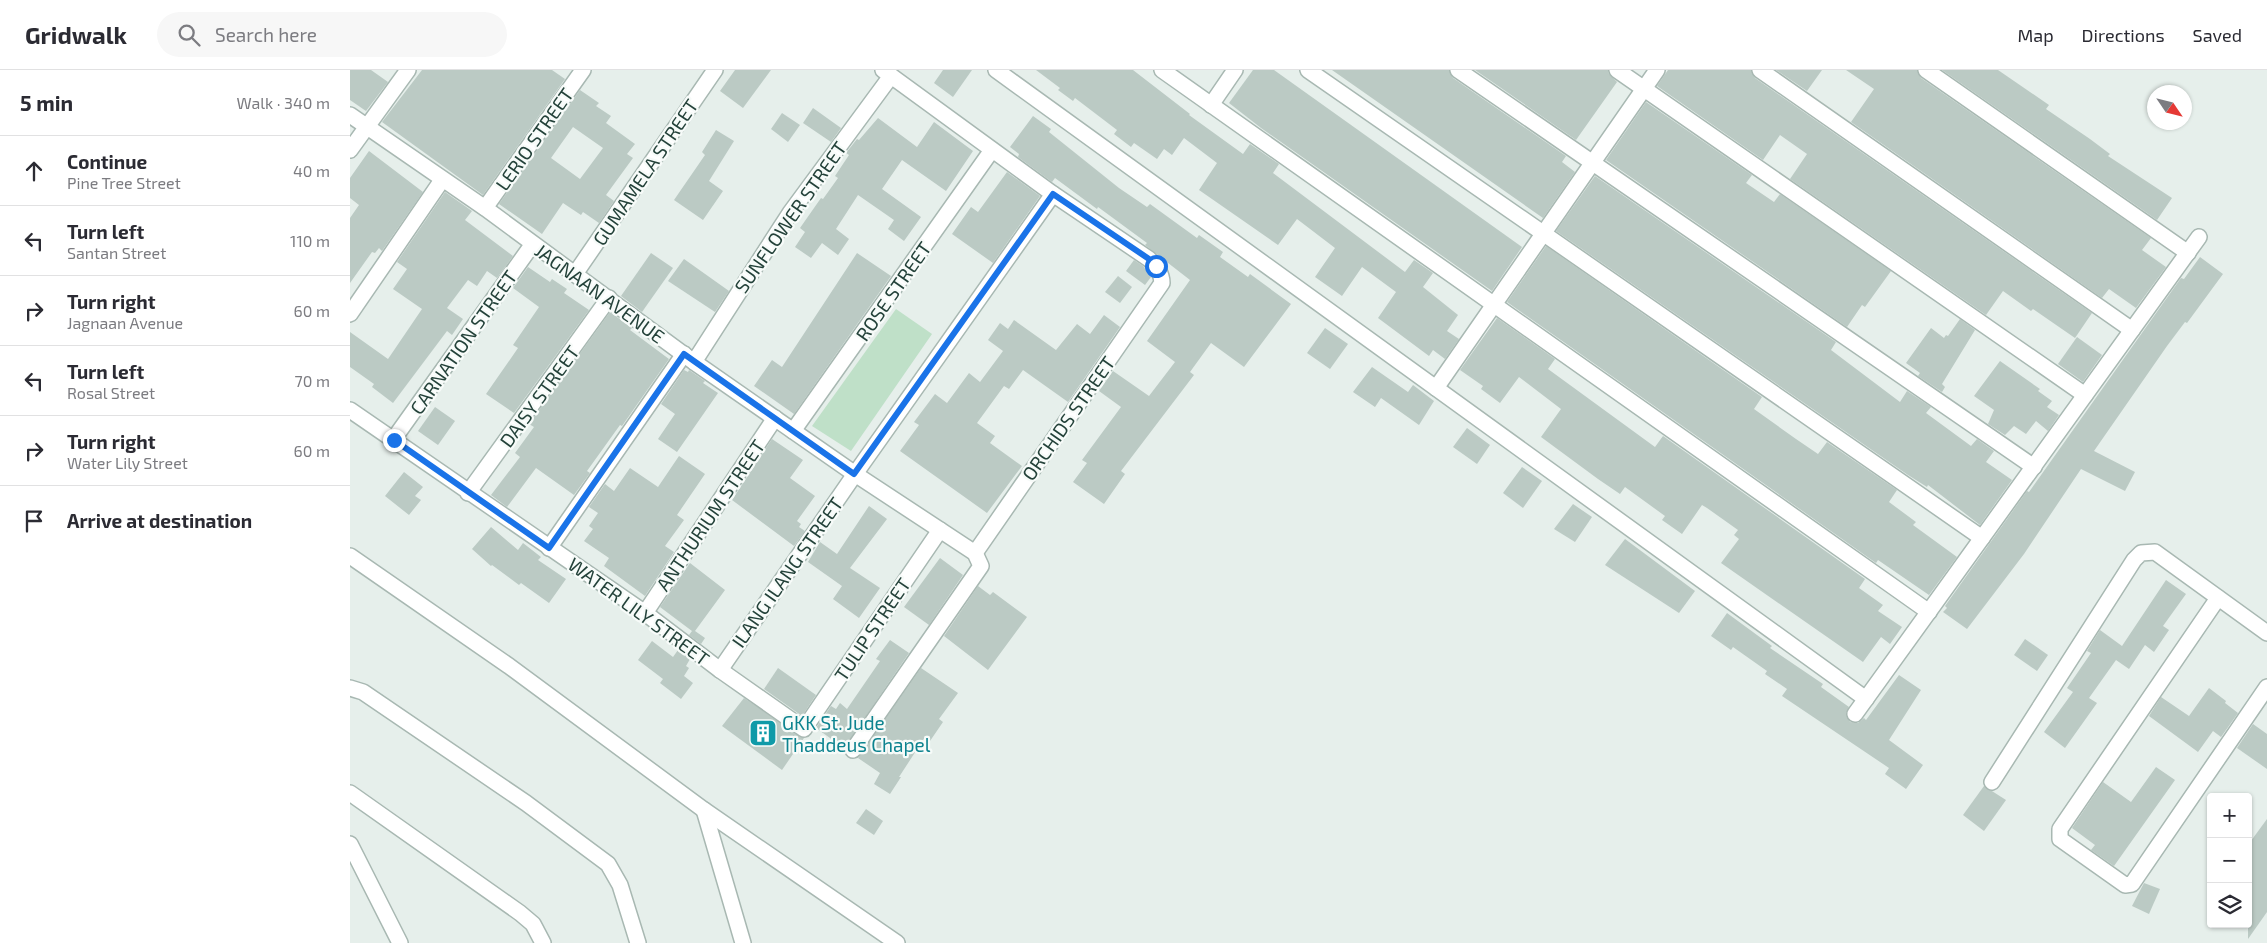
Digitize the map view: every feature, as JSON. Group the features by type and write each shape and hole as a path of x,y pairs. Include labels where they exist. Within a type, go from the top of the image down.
{"street":[{"path":"350,150 408,70"},
{"name":"LERIO STREET","path":"485,208 583,70"},
{"name":"GUMAMELA STREET","path":"575,274 715,70"},
{"path":"996,70 1866,698"},
{"path":"1162,70 1929,612"},
{"path":"1211,105 1235,70"},
{"path":"1308,70 1982,538"},
{"path":"1458,70 2034,467"},
{"path":"1616,70 2085,395"},
{"path":"1436,388 1657,70"},
{"path":"1760,70 2132,330"},
{"path":"1926,70 2188,252"},
{"path":"887,73 1053,194"},
{"name":"SUNFLOWER STREET","path":"549,548 689,358 887,73"},
{"name":"JAGNAAN AVENUE","path":"350,115 485,208 532,245 854,474 975,553"},
{"name":"ROSE STREET","path":"794,431 992,150"},
{"path":"350,314 442,180"},
{"name":"ORCHIDS STREET","path":"975,553 1162,283 1156,266 1149,259 1053,194"},
{"name":"ILANG ILANG STREET","path":"720,670 854,474 1053,194"},
{"path":"1855,714 2199,237"},
{"name":"CARNATION STREET","path":"394,440 532,245"},
{"name":"DAISY STREET","path":"468,493 609,298"},
{"name":"WATER LILY STREET","path":"350,410 645,613 720,670 804,729"},
{"name":"ANTHURIUM STREET","path":"645,613 775,418"},
{"name":"TULIP STREET","path":"804,729 940,530"},
{"path":"1992,782 2134,560 2144,552 2154,552 2267,634"},
{"path":"853,750 982,566 975,553"},
{"path":"350,556 509,666 704,810 896,943"},
{"path":"2218,598 2060,829 2060,839 2126,885 2132,884 2267,688"},
{"path":"350,688 363,692 526,803 608,864 620,885 638,943"},
{"path":"350,792 520,913 533,924 543,943"},
{"path":"704,810 743,943"},
{"path":"350,844 400,943"}],"green space":[{"path":"896,309 932,334 851,451 812,426"}],"building":[{"path":"350,70 371,70 388,82 366,111 350,100"},
{"path":"422,70 552,70 565,79 483,195 382,122"},
{"path":"735,70 771,70 743,108 720,91"},
{"path":"943,70 972,70 953,97 934,83"},
{"path":"1036,70 1133,70 1189,115 1243,154 1250,144 1279,164 1273,173 1405,272 1414,260 1433,273 1423,287 1458,315 1447,331 1459,339 1445,359 1433,350 1429,356 1378,318 1396,292 1362,267 1342,296 1315,277 1335,248 1297,219 1278,245 1199,190 1217,163 1184,138 1172,155 1164,149 1157,159 1134,143 1131,147 1114,134 1117,130 1075,98 1073,101 1058,90 1060,88"},
{"path":"1253,70 1274,70 1522,247 1492,291 1261,128 1229,103"},
{"path":"1332,70 1449,70 1453,78 1566,156 1562,162 1575,172 1543,218"},
{"path":"1475,70 1608,70 1609,74 1617,82 1576,140"},
{"path":"1668,70 1751,70 1755,78 2092,313 2075,338 2003,291 1986,315 1790,179 1807,154 1780,135 1763,160 1657,86"},
{"path":"1776,70 1822,70 1807,91"},
{"path":"1846,70 1917,70 1921,78 2151,238 2142,250 2166,267 2136,308 2109,289 2102,298 1851,122 1874,89"},
{"path":"1942,70 1998,70 2049,105 2046,109 2110,154 2108,156 2172,198 2157,220"},
{"path":"580,90 599,103 596,106 611,116 606,123 635,144 627,154 633,158 606,195 614,201 599,223 583,212 581,215 563,203 542,234 499,204","holes":["573,127 603,148 580,179 551,158"]},
{"path":"1646,102 1752,175 1746,183 1774,202 1780,194 1891,271 1865,307 1862,305 1847,327 1606,160"},
{"path":"813,108 841,128 831,142 803,123"},
{"path":"782,113 800,125 788,142 771,129"},
{"path":"1033,116 1051,129 1049,132 1119,188 1147,207 1150,204 1197,238 1199,235 1223,252 1220,257 1248,277 1250,274 1291,304 1244,367 1211,343 1190,372 1194,375 1121,471 1125,474 1104,504 1073,482 1087,463 1082,460 1121,407 1099,391 1113,371 1149,396 1175,362 1147,341 1190,280 1145,245 1147,243 1098,207 1097,209 1055,178 1052,182 1018,157 1019,154 1010,147"},
{"path":"878,118 917,147 934,122 973,151 946,191 902,160 882,189 921,217 904,241 888,229 894,220 858,195 836,229 849,239 838,255 822,243 811,258 795,247 805,232 800,228 838,178 835,176 849,155 846,153"},
{"path":"716,130 734,141 709,181 723,191 703,220 674,200 705,155 702,152"},
{"path":"369,151 423,192 382,251 379,248 375,253 372,252 350,283 350,218 359,205 350,198 350,178"},
{"path":"1007,172 1040,196 993,263 952,234 971,207 978,212"},
{"path":"1595,176 1836,342 1831,350 1900,402 1907,391 1931,407 1926,413 1971,446 1977,439 1994,451 1986,462 2012,480 1980,525 1928,485 1927,487 1908,475 1556,231"},
{"path":"445,192 472,211 465,220 513,256 497,278 487,271 477,286 468,280 447,308 463,319 452,335 447,331 393,403 372,387 374,384 350,367 350,332 388,359 422,309 393,289 407,269 397,262"},
{"path":"1546,246 1762,397 1754,409 1796,439 1818,454 1827,442 1897,490 1889,502 1916,522 1913,525 1957,557 1929,595 1878,560 1876,563 1507,302"},
{"path":"651,253 673,268 642,312 621,296"},
{"path":"857,253 891,276 794,414 754,386 772,360 782,367"},
{"path":"2200,257 2223,274 2187,323 2185,322 2167,346 2094,451 2135,472 2125,491 2081,469 2024,554 1967,629 1943,612 1947,608 1945,606 2027,491 2029,492 2181,278 2184,279"},
{"path":"684,259 729,291 715,312 668,281"},
{"path":"1134,260 1143,266 1151,277 1145,285 1126,271"},
{"path":"528,267 550,282 552,279 567,289 564,293 589,310 514,413 486,394 518,348 513,345 539,307 513,288"},
{"path":"1118,276 1132,287 1120,303 1105,292"},
{"path":"610,312 632,328 630,330 669,359 622,426 620,425 587,471 590,473 574,495 536,468 507,507 491,495 520,457 515,453 534,427 529,424"},
{"path":"1104,315 1120,327 1068,402 1023,370 1009,389 1004,386 977,423 995,436 990,443 1022,466 987,513 900,451 919,425 914,422 935,394 947,403 969,373 980,382 1003,351 988,340 1000,323 1008,329 1014,320 1056,350 1077,324 1090,334"},
{"path":"1497,318 1555,359 1548,369 1655,447 1663,436 1865,579 1859,588 1883,605 1878,611 1902,627 1890,644 1881,637 1863,662 1721,563 1739,539 1734,535 1738,530 1707,508 1702,505 1682,534 1662,520 1665,516 1625,487 1620,494 1598,479 1541,437 1561,409 1519,377 1500,403 1481,389 1483,386 1460,370"},
{"path":"1960,319 1975,330 1942,384 1945,387 1942,392 1918,376 1920,373 1906,363 1931,328 1944,338 1946,335 1948,336"},
{"path":"1325,328 1348,344 1330,369 1307,353"},
{"path":"2077,337 2102,355 2083,382 2058,364"},
{"path":"2000,361 2040,389 2038,391 2052,401 2047,407 2059,415 2048,431 2036,421 2026,434 2014,426 2005,435 1988,424 1994,410 1974,396"},
{"path":"1372,367 1408,392 1413,385 1434,401 1419,425 1381,398 1375,407 1353,392"},
{"path":"684,370 688,372 689,370 718,393 677,452 658,439 675,414 661,404"},
{"path":"435,407 455,421 438,445 418,431"},
{"path":"1467,428 1490,445 1477,464 1453,447"},
{"path":"772,439 803,460 790,478 815,496 797,521 801,524 799,527 805,531 794,546 732,500"},
{"path":"679,456 705,474 677,515 684,520 665,546 674,552 645,596 604,566 609,558 584,541 593,529 589,526 598,513 589,507 605,484 614,491 630,468 658,487"},
{"path":"1522,467 1542,481 1523,508 1503,493"},
{"path":"404,472 423,487 415,496 421,500 409,515 385,496"},
{"path":"1573,504 1592,517 1575,542 1554,529"},
{"path":"869,506 887,519 850,568 880,588 859,618 833,599 842,586 808,562 820,542 837,554"},
{"path":"491,527 518,550 523,543 541,557 538,560 566,579 549,603 521,583 519,585 491,566 472,549"},
{"path":"1625,539 1695,591 1679,613 1605,565"},
{"path":"940,558 963,575 929,625 904,607"},
{"path":"690,563 725,590 695,631 705,638 701,644 689,635 692,631 660,607"},
{"path":"2166,580 2186,594 2163,626 2169,630 2154,652 2145,645 2129,669 2116,660 2089,698 2097,703 2065,748 2044,732 2073,692 2067,688 2091,653 2087,651 2100,630 2122,646"},
{"path":"978,586 990,595 993,592 1027,617 988,670 944,636"},
{"path":"1727,613 1772,646 1770,648 1823,684 1821,687 1849,707 1846,714 1850,722 1858,723 1864,718 1866,720 1899,675 1921,690 1889,740 1923,765 1906,789 1885,774 1889,768 1782,696 1787,689 1765,674 1767,671 1733,647 1731,650 1711,636"},
{"path":"2025,639 2048,655 2037,671 2014,655"},
{"path":"890,640 909,653 844,748 816,728 831,706 836,709 840,703 847,709 880,661 876,659"},
{"path":"652,641 673,657 678,650 690,659 686,666 689,668 684,676 693,683 681,699 660,683 663,679 638,660"},
{"path":"778,668 816,695 802,716 764,689"},
{"path":"921,668 958,693 939,719 943,722 930,741 925,737 890,794 874,784 880,773 858,758"},
{"path":"2209,688 2238,713 2221,737 2213,731 2198,752 2149,716 2161,697 2189,716"},
{"name":"GKK St. Jude Thaddeus Chapel","path":"744,698 804,738 782,770 722,726"},
{"path":"2253,724 2267,734 2267,769 2237,748"},
{"path":"2156,767 2175,780 2114,866 2091,850 2095,845 2072,828 2103,782 2131,802"},
{"path":"1984,786 2006,800 1984,831 1963,815"},
{"path":"866,809 883,821 874,835 856,823"},
{"path":"2267,819 2267,912 2248,939 2248,928 2252,928 2252,840"},
{"path":"2144,883 2160,889 2149,914 2132,906"}],"place":[{"name":"GKK St. Jude Thaddeus Chapel","path":"763,733"}],"route":[{"path":"394,440 549,548 684,354 854,474 1053,194 1149,259 1156,266"}]}
